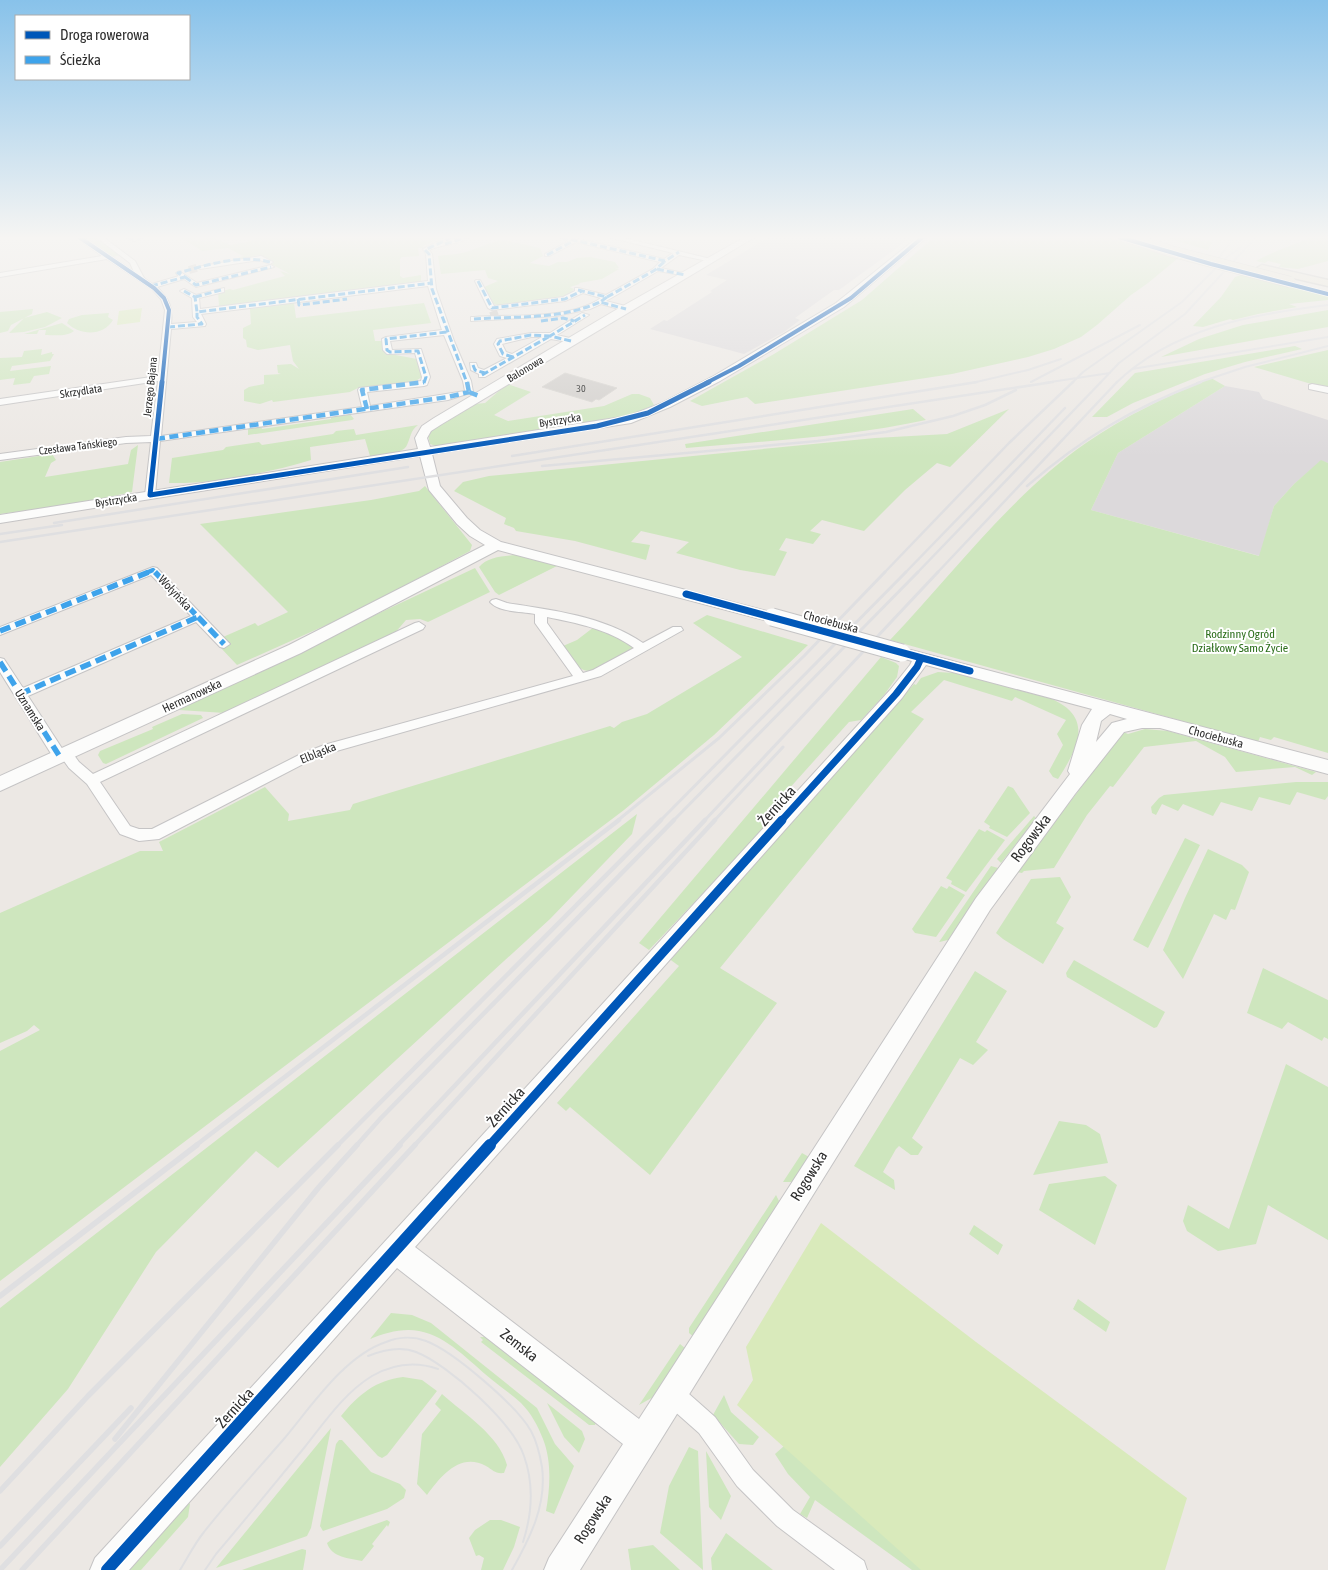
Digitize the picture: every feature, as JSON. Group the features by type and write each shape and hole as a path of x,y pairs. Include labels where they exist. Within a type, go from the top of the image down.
{"street":[{"name":"Jerzego Bajana","path":"150,495 168,327 168,310"},
{"path":"168,327 202,324 197,317 197,312 210,310"},
{"path":"440,310 447,332 474,394"},
{"path":"492,310 494,314"},
{"path":"474,319 511,310"},
{"path":"494,314 574,310"},
{"name":"Balonowa","path":"424,453 421,438 426,429 474,394 624,310"},
{"name":"Bystrzycka","path":"0,520 615,423 648,414 739,366 831,310"},
{"path":"473,365 475,370 484,374 585,315"},
{"path":"541,321 563,318 574,321"},
{"path":"366,409 362,390 424,383 426,377 418,351 390,352 387,350 386,339 447,332"},
{"path":"513,357 503,354 498,344 500,340 532,335 550,336 571,341"},
{"name":"Skrzydlata","path":"0,402 163,378"},
{"path":"1312,388 1328,390"},
{"name":"Czesława Tańskiego","path":"0,456 117,441 156,439 474,394"},
{"name":"Chociebuska","path":"424,453 434,487 451,509 476,532 501,546 640,581 1054,694 1328,766"},
{"name":"Hermanowska","path":"0,784 295,649 383,604 423,588 501,546"},
{"name":"Wołyńska","path":"0,631 153,570 198,617 20,694"},
{"path":"496,602 541,613 566,616 598,626 619,634 643,650"},
{"path":"541,613 541,623 580,677"},
{"path":"198,617 224,644"},
{"path":"92,780 419,626"},
{"name":"Elbląska","path":"62,755 92,780 125,830 139,835 154,835 304,758 329,748 611,667 678,630"},
{"name":"Żernicka","path":"107,1570 890,701 909,678 921,658"},
{"name":"Uznamska","path":"2,669 62,755"},
{"path":"1054,694 1069,700 1086,714 1090,723 1100,712 1110,708 1116,716 1118,727 1142,722 1163,722"},
{"name":"Rogowska","path":"1068,789 1082,760 1090,723"},
{"name":"Rogowska","path":"560,1570 960,938 1007,870 1118,727"},
{"name":"Zemska","path":"396,1250 642,1440"},
{"path":"672,1394 707,1425 745,1478 785,1518 855,1570"}],"shaded area":[{"path":"684,310 806,310 795,318 800,320 784,332 744,354 650,329 664,320 667,321"},
{"path":"1225,386 1259,392 1263,399 1328,420 1328,463 1321,461 1294,484 1274,506 1260,556 1091,510 1118,453"}],"green space":[{"path":"33,310 32,314 11,325 8,331 0,333 0,312"},
{"path":"142,310 140,322 117,325 119,311"},
{"path":"250,310 295,310 296,318 362,310 427,310 431,323 373,330 375,341 383,341 385,353 417,359 422,377 414,382 370,388 360,387 350,392 273,402 272,400 260,404 244,401 244,390 264,384 264,375 281,374 278,373 277,365 291,364 299,369 293,361 290,345 258,350 247,347 246,340 243,338 243,328 251,324"},
{"path":"845,310 1114,310 1081,337 1054,349 1028,357 952,374 755,404 747,397 702,406 690,401 774,354"},
{"path":"1208,310 1279,310 1233,320 1230,319 1203,327 1193,326"},
{"path":"1328,310 1328,327 1161,357 1199,339 1243,325"},
{"path":"47,312 62,318 45,327 9,333 24,318"},
{"path":"109,313 108,317 113,320 109,326 97,332 84,332 67,323 69,319 82,315"},
{"path":"62,323 74,331 60,335 45,335 46,330 39,330 37,334 24,334"},
{"path":"1295,346 1302,349 1245,362 1205,374 1133,403 1107,417 1092,417 1135,373"},
{"path":"42,349 41,355 52,352 54,354 50,361 12,366 10,371 51,366 49,374 34,376 30,383 13,385 15,378 0,380 0,358 22,357 24,351"},
{"path":"1328,350 1328,389 1254,367"},
{"name":"Rodzinny Ogród Działkowy Samo Życie","path":"1211,378 1225,386 1118,453 1091,510 1259,556 1274,506 1294,484 1321,460 1328,463 1328,753 1274,737 1271,740 1260,737 1258,742 890,640 1008,511 1059,464 1086,443 1131,415 1162,399"},
{"path":"507,384 531,392 494,415 508,421 604,406 632,394 639,394 650,398 654,405 629,416 614,419 439,447 430,444 428,435 430,430 475,404 485,403"},
{"path":"913,409 926,420 866,431 806,438 686,448 685,444"},
{"path":"1009,409 950,467 937,463 905,490 864,531 822,520 810,531 821,534 813,544 786,538 779,550 787,552 775,576 740,570 676,553 689,542 641,531 631,542 650,545 646,560 575,541 516,531 514,528 504,524 506,518 454,491 463,482 489,476 875,438 947,434"},
{"path":"350,414 354,419 248,435 248,428 261,426 262,429 331,419 331,416"},
{"path":"418,425 412,432 405,448 391,454 370,456 365,439 310,447 311,460 277,469 222,480 169,483 172,458 259,442 262,445 333,434 336,431 354,429 356,435"},
{"path":"138,445 132,492 76,504 0,514 0,462 52,454 56,460 51,463 45,477 128,464 131,450"},
{"path":"425,486 472,545 470,551 351,614 237,665 220,647 228,643 223,637 255,623 258,626 288,612 200,524 371,500 419,491"},
{"path":"516,555 557,566 499,595 495,592 479,567 491,559"},
{"path":"475,568 490,592 428,622 420,619 406,620 394,634 225,713 179,710 203,696"},
{"path":"707,615 808,645 714,735 624,810 0,1281 0,1051 40,1030 34,1025 27,1031 0,1043 0,913 140,851 163,851 159,842 265,787 289,814 288,821 350,810 353,804 610,726 614,728 622,722 647,714 742,657 693,623"},
{"path":"594,627 632,645 633,650 600,669 586,671 580,668 563,646 577,640"},
{"path":"881,657 899,666 897,677 884,695 861,720 849,722 787,791 765,828 649,950 639,943"},
{"path":"938,672 954,673 1052,699 1065,707 1078,724 1078,734 1076,745 1065,767 1058,779 1053,777 1049,771 1063,745 1057,734 1066,720 1015,697 1012,701 944,680 911,712 924,719 720,968 777,1003 650,1175 570,1107 566,1111 557,1103 679,966 668,958 742,879 914,684 916,685 921,678"},
{"path":"182,714 201,715 203,718 106,764 103,763 98,755 100,751 153,729 152,727"},
{"path":"1145,729 1168,731 1316,772 1312,775 1295,767 1236,772 1225,757 1196,741 1144,747 1113,787 1110,786 1087,815 1054,868 1024,871 1022,873 1017,872 1123,732 1128,734"},
{"path":"1296,782 1328,782 1328,796 1325,800 1297,792 1290,805 1259,797 1252,811 1221,802 1213,816 1183,804 1178,811 1162,804 1156,815 1152,813 1151,807 1164,795"},
{"path":"1008,786 1013,788 1030,813 1007,837 989,828 990,826 984,822"},
{"path":"637,814 632,834 550,919 278,1168 256,1151 156,1252 68,1389 0,1467 0,1308"},
{"path":"1034,816 1036,818 1001,863 997,859"},
{"path":"979,829 985,832 987,830 1005,840 966,892 951,884 952,881 946,878"},
{"path":"1185,838 1200,845 1148,948 1133,940"},
{"path":"1208,849 1242,865 1249,872 1235,910 1231,909 1226,920 1214,914 1183,979 1163,950"},
{"path":"991,866 998,868 948,940 939,942"},
{"path":"1060,877 1071,897 1056,923 1064,928 1043,964 996,933 1031,879"},
{"path":"941,886 947,889 949,886 965,895 936,937 915,933 912,929"},
{"path":"1074,960 1165,1012 1157,1027 1154,1028 1067,977 1066,973"},
{"path":"1263,968 1328,1000 1328,1039 1324,1037 1322,1041 1288,1022 1282,1029 1247,1013"},
{"path":"975,971 1007,991 976,1042 988,1050 973,1065 960,1058 912,1138 923,1147 918,1155 911,1155 899,1146 896,1149 883,1172 894,1180 895,1190 854,1166"},
{"path":"1286,1064 1328,1087 1328,1240 1268,1205 1256,1244 1218,1251 1187,1231 1183,1221 1188,1205 1229,1229"},
{"path":"1059,1121 1086,1125 1100,1134 1108,1163 1033,1175"},
{"path":"802,1153 809,1157 793,1182 783,1182"},
{"path":"1105,1176 1117,1185 1095,1245 1039,1210 1049,1184"},
{"path":"776,1195 779,1201 778,1206 694,1337 689,1333 689,1328"},
{"path":"821,1223 976,1342 1187,1498 1165,1570 921,1570 737,1405 753,1380 746,1347"},
{"path":"974,1225 1003,1245 998,1255 969,1234"},
{"path":"1078,1299 1110,1322 1106,1332 1073,1309"},
{"path":"391,1313 412,1315 431,1323 537,1408 555,1444 574,1466 554,1514 546,1511 549,1475 546,1448 541,1434 525,1407 457,1350 439,1338 413,1330 388,1333 370,1339"},
{"path":"480,1337 487,1337 596,1422 595,1425 589,1425 481,1342 483,1340"},
{"path":"680,1344 686,1349 655,1396 639,1405"},
{"path":"403,1377 422,1380 437,1391 387,1455 382,1458 341,1416 354,1401 368,1390 384,1381"},
{"path":"442,1394 489,1435 503,1454 507,1465 504,1473 501,1473 477,1462 460,1464 438,1480 427,1495 417,1484 422,1434 441,1410 435,1404"},
{"path":"724,1395 731,1412 759,1437 753,1445 739,1444 713,1415"},
{"path":"547,1403 582,1431 585,1439 579,1453 564,1437"},
{"path":"331,1428 311,1528 307,1536 216,1568"},
{"path":"339,1440 342,1440 371,1472 400,1484 406,1490 404,1498 387,1509 323,1531 320,1526 336,1444"},
{"path":"784,1446 936,1570 912,1570 815,1500 807,1518 800,1514 810,1497 788,1474 775,1454"},
{"path":"689,1447 698,1451 703,1570 660,1533 669,1486"},
{"path":"706,1451 731,1496 721,1520 709,1507"},
{"path":"185,1498 190,1504 188,1517 141,1570 121,1570"},
{"path":"387,1520 390,1522 388,1527 387,1525 372,1544 374,1546 362,1561 347,1558 333,1552 329,1548 327,1543 331,1540"},
{"path":"490,1520 501,1520 520,1527 514,1547 503,1570 481,1570 484,1558 479,1555 476,1556 469,1538 475,1530"},
{"path":"726,1533 773,1570 712,1570 711,1558"},
{"path":"653,1545 680,1570 631,1570 628,1549"},
{"path":"302,1549 306,1550 303,1570 242,1570"}],"building":[{"path":"565,373 617,388 599,400 596,399 592,402 542,387"}],"tunnel":[{"path":"493,311 495,316"}],"tram line":[{"path":"180,1570 214,1520 342,1370 371,1349 391,1340 401,1338 416,1338 426,1341 467,1367 499,1394 524,1420 533,1435 542,1467 542,1495 536,1521 512,1570"},
{"path":"368,1356 398,1349 416,1352 430,1359 462,1382 494,1412 518,1443 527,1467 531,1499 523,1542"},
{"path":"205,1570 216,1554 352,1391 372,1376 396,1366 421,1365 438,1369"}],"railway":[{"path":"1077,378 1170,310"},
{"path":"1109,373 1119,363 1188,310"},
{"path":"1132,369 1163,349 1215,327 1243,319 1291,310"},
{"path":"1031,382 1140,325"},
{"path":"1132,369 1328,337"},
{"path":"1197,383 1245,367 1328,346"},
{"path":"975,382 1028,370 1061,359"},
{"path":"1116,383 1132,369"},
{"path":"1077,378 1109,373"},
{"path":"1100,383 1109,373"},
{"path":"1044,383 1077,378"},
{"path":"1073,382 1077,378"},
{"path":"512,456 975,382"},
{"path":"0,542 1053,382"},
{"path":"884,573 1009,443 1073,382"},
{"path":"917,573 1101,382"},
{"path":"1027,486 1068,453 1109,426 1152,403 1201,382"},
{"path":"937,573 1116,383"},
{"path":"542,466 818,441 886,432 953,416 985,405 1016,390"},
{"path":"905,573 1065,408"},
{"path":"54,523 408,467"},
{"path":"0,534 62,525"},
{"path":"617,821 719,738 804,656 885,572"},
{"path":"660,821 906,572"},
{"path":"673,821 918,572"},
{"path":"704,821 938,572"},
{"path":"714,821 783,747"},
{"path":"195,1146 619,820"},
{"path":"337,1146 661,820"},
{"path":"356,1146 381,1118 674,820"},
{"path":"398,1146 705,820"},
{"path":"414,1146 715,820"},
{"path":"0,1296 197,1145"},
{"path":"0,1491 88,1396 338,1145"},
{"path":"115,1439 319,1187 357,1145"},
{"path":"0,1570 400,1145"},
{"path":"22,1570 415,1145"},
{"path":"0,1546 131,1408"}],"marked path":[{"path":"168,327 202,324 197,317 197,312 211,310"},
{"path":"439,310 467,381 469,392"},
{"path":"474,319 538,316 578,310"},
{"path":"571,341 550,336 585,315"},
{"path":"541,321 563,318 574,321"},
{"path":"367,409 362,390 424,383 426,377 418,351 390,352 387,350 386,339 447,332"},
{"path":"513,357 503,354 498,344 500,341 531,335 550,336"},
{"path":"482,375 550,336"},
{"path":"473,365 475,370 485,373"},
{"path":"469,392 479,396"},
{"path":"156,439 448,397 469,392"},
{"path":"0,631 153,570 198,617 20,694"},
{"path":"198,617 224,644"},
{"path":"0,662 60,757"}],"cycle path":[{"path":"169,310 150,495 597,426 648,413 739,366 831,310"},
{"path":"686,594 970,671"},
{"path":"107,1570 896,694 917,667 921,658"}]}
